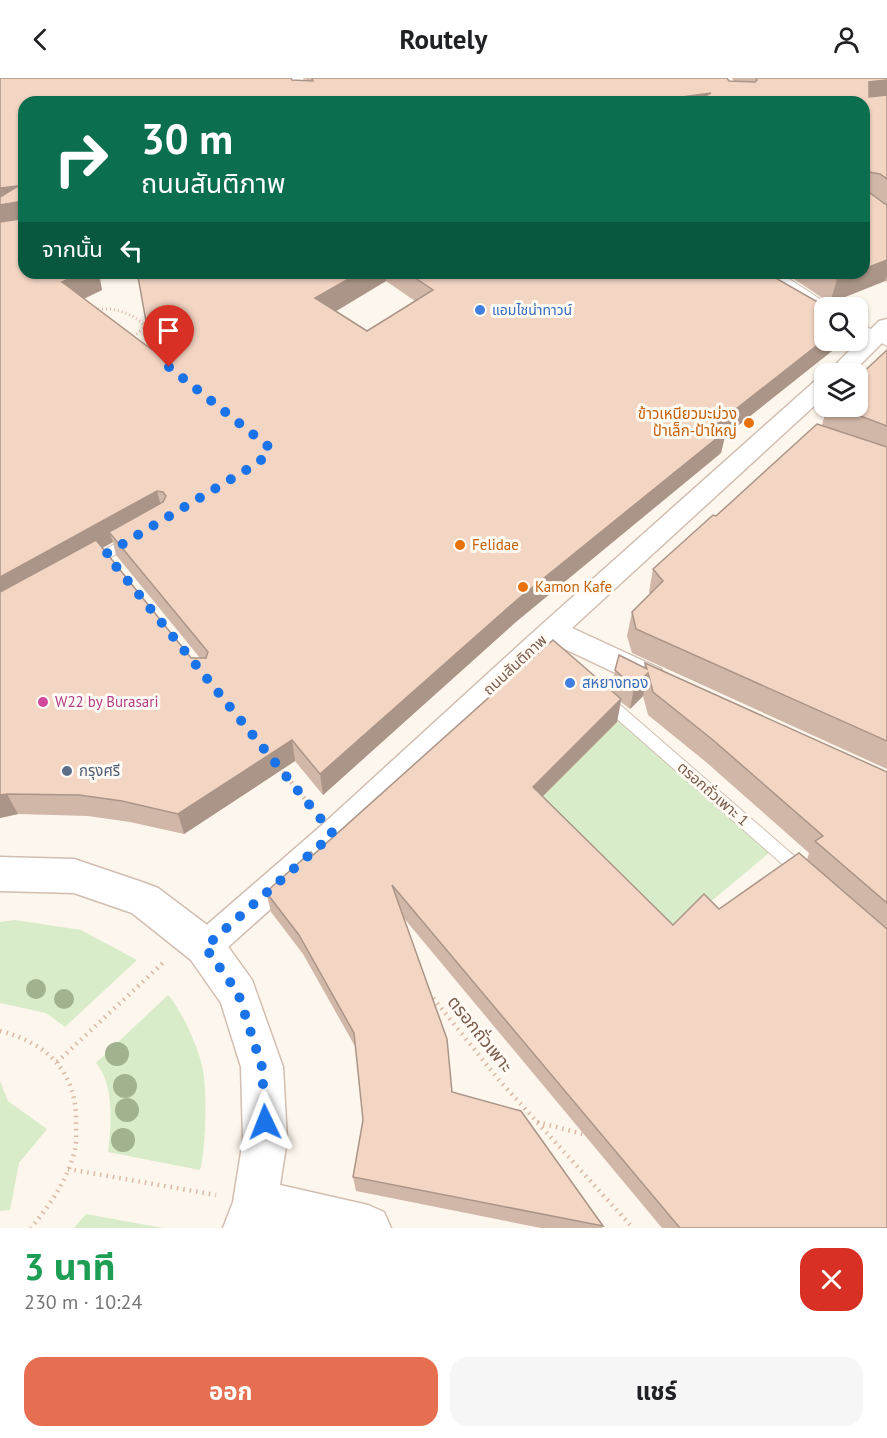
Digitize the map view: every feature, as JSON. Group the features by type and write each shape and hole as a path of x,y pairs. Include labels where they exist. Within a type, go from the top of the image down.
{"street":[{"path":"294,78 302,96"},
{"path":"850,363 883,335"},
{"name":"ถนนสันติภาพ","path":"199,942 333,834 546,641 790,431 814,399"},
{"path":"546,641 676,688"},
{"path":"0,873 74,876 145,900 199,942 238,993 262,1067 266,1140 251,1215 368,1228"}],"lane":[{"path":"783,279 814,299"},
{"path":"868,329 883,335"},
{"path":"77,570 110,559 145,532"},
{"name":"ตรอกถั่วเพาะ 1","path":"593,689 816,884"}],"path":[{"path":"88,313 106,308 136,316 146,326 134,335 131,341 138,345"},
{"path":"276,763 333,834"},
{"path":"57,1062 199,942"},
{"name":"ตรอกถั่วเพาะ","path":"421,984 500,1080 633,1228"},
{"path":"0,1031 18,1034 48,1051 69,1079 78,1116 74,1155 57,1195 31,1228"},
{"path":"537,1122 594,1137"},
{"path":"68,1169 251,1215"}],"green space":[{"path":"618,721 682,773 769,853 696,914 666,944 530,809"},
{"path":"15,920 81,930 137,960 65,1027 46,1013 0,1003 0,922"},
{"path":"168,995 190,1031 203,1071 205,1121 204,1149 200,1170 108,1152 111,1118 109,1094 102,1072 96,1063"},
{"path":"0,1081 8,1101 47,1129 19,1163 10,1210 0,1211"},
{"path":"86,1214 163,1228 74,1228"}],"building":[{"path":"0,78 291,78 292,80 313,81 312,78 727,78 729,81 755,82 756,78 887,78 887,80 869,82 869,96 705,96 711,93 689,96 18,96 18,186 0,188"},
{"path":"887,95 887,179 880,174 870,172 870,97"},
{"path":"18,186 18,202 0,205 0,197"},
{"path":"870,193 887,204 887,260 870,267"},
{"path":"18,219 18,279 69,279 62,282 151,349 138,279 348,279 315,298 367,331 433,290 417,279 777,279 814,300 814,348 717,424 727,430 518,599 320,774 292,740 178,814 122,801 79,795 0,795 0,592 96,540 191,658 206,658 208,652 109,532 163,502 166,496 163,492 157,491 0,577 0,222"},
{"path":"887,350 887,426 863,417 868,417 868,368"},
{"path":"817,424 887,447 887,741 636,629 632,612 663,581 653,569 713,515 716,516"},
{"path":"553,640 621,699 533,787 673,925 704,894 719,909 799,853 887,929 887,1228 680,1228 392,885 447,1039 452,1092 521,1111 603,1226 353,1177 363,1120 354,1033 299,935 266,892 311,852 313,855"},
{"path":"619,655 647,669 645,663 887,772 887,903 815,841 823,836 713,740 653,692 648,673 634,687 615,670"}],"place":[{"name":"แอมไชน่าทาวน์","path":"480,310"},
{"name":"ข้าวเหนียวมะม่วง ป้าเล็ก-ป้าใหญ่","path":"749,423"},
{"name":"Felidae","path":"460,545"},
{"name":"Kamon Kafe","path":"523,587"},
{"name":"สหยางทอง","path":"570,683"},
{"name":"W22 by Burasari","path":"43,702"},
{"name":"กรุงศรี","path":"67,771"}],"route":[{"path":"169,367 269,447 268,453 258,463 106,554 333,834 205,947 238,993 262,1067 265,1122"}]}
